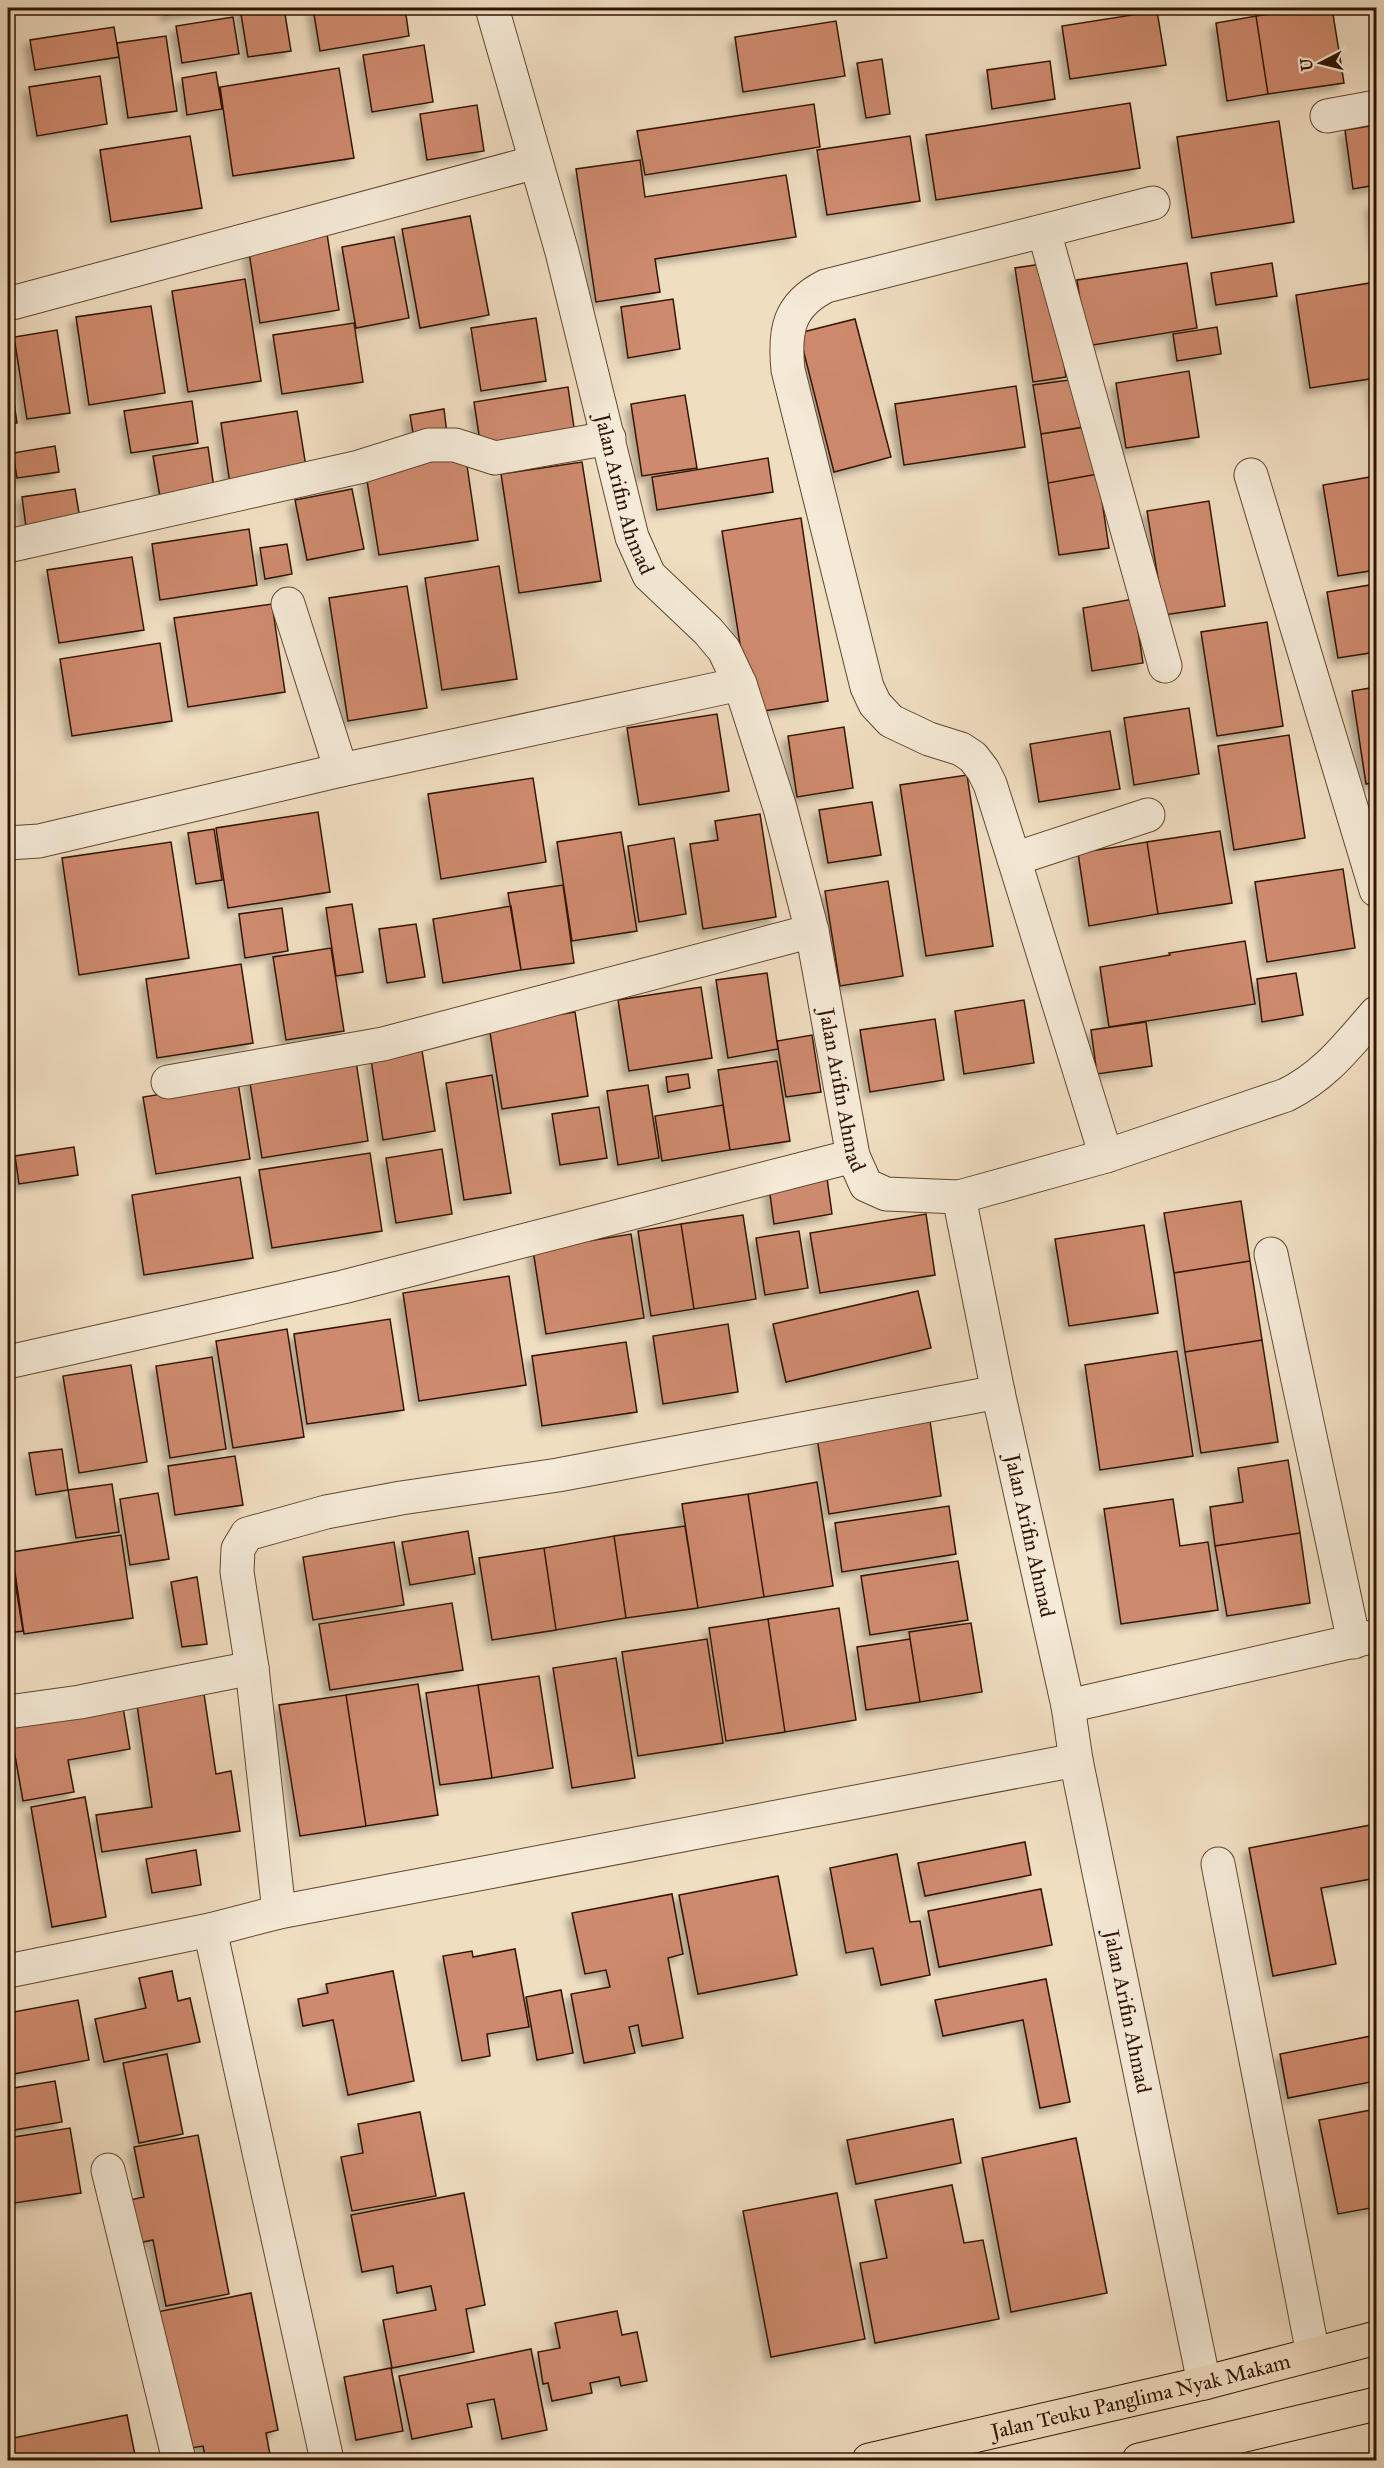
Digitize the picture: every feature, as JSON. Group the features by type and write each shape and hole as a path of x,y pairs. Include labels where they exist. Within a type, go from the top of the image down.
{"main road":[{"name":"Jalan Teuku Panglima Nyak Makam","path":"870,2460 1204,2383 1377,2338"},
{"path":"1138,2460 1377,2404"}],"street":[{"name":"Jalan Arifin Ahmad","path":"492,8 562,252 632,537 644,567 659,586 719,644 740,684 780,808 812,931 853,1156 866,1185 886,1194 959,1197 998,1392 1068,1706 1076,1760 1204,2383"},
{"path":"1328,116 1377,106"},
{"path":"8,304 536,162"},
{"path":"1106,1156 990,784 973,757 961,749 929,739 891,721 875,704 867,687 789,370 785,343 789,325 800,305 811,293 826,286 1153,203"},
{"path":"1044,231 1165,666"},
{"path":"8,546 359,467 429,445 455,445 495,458 609,438"},
{"path":"1251,475 1377,890"},
{"path":"288,604 341,770"},
{"path":"8,843 39,841 341,770 740,684"},
{"path":"1014,859 1148,815"},
{"path":"168,1083 383,1044 812,931"},
{"path":"959,1197 1106,1156 1286,1095 1309,1084 1327,1068 1377,1013"},
{"path":"8,1362 343,1287 853,1156"},
{"path":"1068,1706 1365,1639 1271,1254"},
{"path":"279,1912 252,1668 237,1572 238,1549 248,1534 254,1530 337,1510 558,1475 998,1392"},
{"path":"8,1712 80,1702 252,1668"},
{"path":"8,1971 210,1930 279,1912 1076,1760"},
{"path":"1218,1864 1313,2354"},
{"path":"210,1930 327,2460"},
{"path":"108,2170 179,2460"}],"building":[{"path":"165,8 214,8 166,15"},
{"path":"240,8 284,8 291,51 248,57"},
{"path":"313,8 405,8 409,36 320,51"},
{"path":"1332,8 1344,83 1268,94 1256,16"},
{"path":"1157,11 1166,65 1070,79 1062,26"},
{"path":"1256,16 1268,94 1227,101 1216,23"},
{"path":"233,17 239,54 182,63 176,26"},
{"path":"836,21 845,76 743,92 735,37"},
{"path":"114,27 119,57 35,70 30,40"},
{"path":"166,36 177,111 128,118 117,43"},
{"path":"424,45 433,102 372,112 363,55"},
{"path":"882,59 890,114 866,118 857,63"},
{"path":"1050,61 1055,99 992,109 987,70"},
{"path":"339,68 354,158 233,176 220,87"},
{"path":"216,72 222,109 187,115 182,78"},
{"path":"100,76 107,124 37,136 29,87"},
{"path":"1130,103 1140,168 936,200 926,135"},
{"path":"814,104 820,147 645,175 637,131"},
{"path":"477,105 484,151 427,160 420,114"},
{"path":"1279,121 1294,222 1192,238 1177,137"},
{"path":"1376,125 1376,185 1353,189 1345,130"},
{"path":"190,136 202,208 111,222 100,150"},
{"path":"910,136 920,201 827,215 817,150"},
{"path":"640,160 645,197 786,175 796,237 655,259 660,292 596,302 576,169"},
{"path":"1376,204 1376,243 1371,205"},
{"path":"470,216 489,315 420,328 402,229"},
{"path":"327,234 339,310 260,323 248,246"},
{"path":"394,237 409,318 356,328 342,247"},
{"path":"1048,263 1066,377 1033,382 1015,268"},
{"path":"1187,263 1197,328 1087,346 1077,280"},
{"path":"1272,263 1277,296 1216,305 1211,273"},
{"path":"245,279 261,381 188,392 172,291"},
{"path":"1376,282 1376,378 1310,388 1296,295"},
{"path":"673,299 680,349 628,358 621,307"},
{"path":"151,306 165,393 89,405 76,317"},
{"path":"536,318 546,381 481,391 471,328"},
{"path":"855,319 891,457 834,472 799,333"},
{"path":"354,323 363,382 282,394 273,335"},
{"path":"1217,327 1221,354 1177,361 1173,334"},
{"path":"57,330 70,413 27,419 14,337"},
{"path":"8,362 17,423 8,425"},
{"path":"1189,371 1199,437 1126,448 1116,383"},
{"path":"1076,379 1083,427 1041,434 1033,385"},
{"path":"1376,384 1376,420 1372,385"},
{"path":"1016,386 1025,447 904,465 895,404"},
{"path":"568,387 575,434 481,448 474,402"},
{"path":"685,395 697,468 642,476 631,404"},
{"path":"192,401 198,443 131,453 124,411"},
{"path":"444,409 447,434 414,439 410,415"},
{"path":"297,411 307,473 230,484 221,423"},
{"path":"1092,426 1099,474 1048,483 1041,434"},
{"path":"55,446 59,472 17,478 13,453"},
{"path":"208,447 214,488 160,497 153,456"},
{"path":"465,452 478,540 379,555 365,468"},
{"path":"768,458 773,492 657,510 652,477"},
{"path":"582,462 601,581 519,593 501,474"},
{"path":"1098,474 1109,548 1059,555 1048,483"},
{"path":"1376,476 1376,570 1338,576 1323,485"},
{"path":"75,489 80,519 26,527 22,497"},
{"path":"352,489 364,549 307,560 295,500"},
{"path":"1209,501 1225,606 1164,615 1147,511"},
{"path":"801,518 828,701 751,713 722,531"},
{"path":"249,529 257,585 160,600 152,544"},
{"path":"287,544 292,574 265,579 260,548"},
{"path":"132,557 144,630 59,643 47,570"},
{"path":"499,566 517,679 442,690 425,578"},
{"path":"1376,584 1376,652 1338,658 1327,592"},
{"path":"407,586 427,708 348,721 329,598"},
{"path":"1133,599 1143,663 1092,671 1083,608"},
{"path":"272,604 285,692 188,707 174,618"},
{"path":"1267,622 1283,726 1217,736 1201,632"},
{"path":"160,643 172,721 72,736 60,659"},
{"path":"1376,687 1376,783 1366,784 1352,691"},
{"path":"1189,708 1199,774 1134,785 1124,718"},
{"path":"717,714 729,791 639,805 627,728"},
{"path":"844,727 853,788 797,797 788,736"},
{"path":"1110,731 1120,789 1039,802 1030,744"},
{"path":"1289,735 1305,838 1234,850 1218,746"},
{"path":"967,775 993,946 926,956 900,785"},
{"path":"533,778 546,862 441,879 428,794"},
{"path":"872,802 881,855 828,863 819,810"},
{"path":"318,812 330,892 228,908 216,828"},
{"path":"760,814 776,917 703,929 690,844 718,840 715,821"},
{"path":"214,829 222,880 196,884 188,833"},
{"path":"1220,831 1232,903 1158,914 1147,842"},
{"path":"621,832 637,931 572,941 557,842"},
{"path":"674,838 686,914 639,922 628,846"},
{"path":"171,842 189,958 79,975 62,858"},
{"path":"1147,842 1158,914 1089,926 1078,853"},
{"path":"1343,869 1355,948 1267,962 1255,882"},
{"path":"888,881 903,976 840,986 825,891"},
{"path":"563,885 574,963 521,970 508,893"},
{"path":"352,904 363,972 336,976 326,908"},
{"path":"511,906 521,970 443,983 433,919"},
{"path":"282,908 288,951 245,958 239,914"},
{"path":"416,924 425,977 387,983 379,929"},
{"path":"1245,941 1255,1004 1109,1027 1100,967"},
{"path":"331,948 344,1031 286,1040 273,957"},
{"path":"241,964 253,1043 157,1058 146,979"},
{"path":"767,973 778,1049 728,1058 716,980"},
{"path":"1296,973 1303,1015 1262,1022 1257,979"},
{"path":"701,987 712,1058 629,1071 618,1000"},
{"path":"1024,1000 1034,1063 964,1074 955,1011"},
{"path":"575,1012 588,1096 502,1109 489,1026"},
{"path":"935,1019 944,1080 870,1092 860,1030"},
{"path":"1146,1022 1152,1066 1097,1074 1091,1030"},
{"path":"812,1035 821,1092 786,1097 777,1041"},
{"path":"422,1051 435,1131 383,1140 371,1059"},
{"path":"356,1061 368,1141 262,1158 249,1077"},
{"path":"777,1061 790,1141 730,1150 718,1070"},
{"path":"688,1074 690,1088 668,1092 666,1077"},
{"path":"492,1075 511,1193 464,1200 446,1083"},
{"path":"238,1082 250,1159 156,1174 143,1097"},
{"path":"648,1085 659,1158 618,1165 607,1091"},
{"path":"723,1105 730,1150 662,1161 655,1116"},
{"path":"599,1107 607,1158 560,1165 552,1114"},
{"path":"74,1147 78,1175 19,1184 15,1156"},
{"path":"442,1149 452,1214 396,1223 386,1158"},
{"path":"370,1153 382,1231 272,1248 259,1170"},
{"path":"826,1171 832,1214 774,1224 768,1180"},
{"path":"240,1177 253,1258 144,1275 132,1195"},
{"path":"1241,1201 1250,1261 1174,1273 1164,1213"},
{"path":"926,1214 935,1275 820,1293 810,1233"},
{"path":"743,1215 756,1299 694,1309 681,1224"},
{"path":"681,1224 694,1309 651,1316 638,1231"},
{"path":"1144,1225 1158,1313 1069,1326 1055,1239"},
{"path":"799,1231 808,1288 765,1295 756,1238"},
{"path":"631,1234 644,1318 546,1334 533,1250"},
{"path":"1250,1261 1262,1340 1185,1352 1174,1273"},
{"path":"509,1276 526,1385 419,1401 403,1293"},
{"path":"918,1291 931,1348 786,1382 773,1324"},
{"path":"390,1319 404,1410 307,1424 294,1334"},
{"path":"728,1324 738,1392 663,1404 653,1336"},
{"path":"287,1329 304,1437 233,1448 216,1341"},
{"path":"1262,1340 1278,1442 1201,1453 1185,1352"},
{"path":"626,1342 637,1412 542,1426 532,1356"},
{"path":"1177,1351 1193,1456 1100,1470 1085,1365"},
{"path":"212,1357 226,1449 170,1458 156,1366"},
{"path":"131,1365 147,1462 79,1473 63,1376"},
{"path":"930,1421 941,1496 829,1514 817,1438"},
{"path":"62,1449 68,1490 36,1495 29,1453"},
{"path":"235,1456 243,1505 175,1515 168,1466"},
{"path":"1288,1460 1300,1533 1215,1546 1210,1507 1243,1502 1238,1468"},
{"path":"817,1482 833,1586 764,1597 748,1494"},
{"path":"112,1484 119,1532 76,1538 68,1490"},
{"path":"158,1493 169,1559 130,1565 120,1499"},
{"path":"748,1494 764,1597 698,1608 682,1504"},
{"path":"1173,1499 1180,1546 1208,1542 1218,1610 1121,1624 1104,1509"},
{"path":"949,1506 956,1554 842,1572 835,1523"},
{"path":"685,1526 698,1608 626,1618 614,1536"},
{"path":"468,1531 475,1574 410,1585 402,1542"},
{"path":"1300,1533 1310,1603 1227,1616 1215,1546"},
{"path":"121,1535 133,1618 24,1634 12,1552"},
{"path":"614,1536 626,1618 556,1630 544,1548"},
{"path":"394,1542 404,1605 313,1620 303,1557"},
{"path":"544,1548 556,1630 492,1640 479,1558"},
{"path":"958,1561 968,1620 870,1635 861,1576"},
{"path":"12,1563 23,1631 8,1633 8,1564"},
{"path":"197,1577 207,1644 182,1647 171,1582"},
{"path":"452,1603 463,1670 330,1690 319,1624"},
{"path":"839,1608 856,1720 785,1732 768,1619"},
{"path":"768,1619 785,1732 726,1741 709,1628"},
{"path":"971,1623 982,1692 920,1702 909,1632"},
{"path":"707,1639 723,1743 638,1756 622,1652"},
{"path":"910,1639 920,1702 866,1710 857,1647"},
{"path":"616,1658 635,1778 572,1788 553,1668"},
{"path":"539,1676 553,1768 492,1778 478,1685"},
{"path":"418,1684 438,1815 366,1826 346,1695"},
{"path":"478,1685 492,1778 440,1785 426,1693"},
{"path":"204,1694 216,1774 231,1771 240,1831 102,1852 96,1815 152,1807 137,1705"},
{"path":"346,1695 366,1826 300,1836 279,1705"},
{"path":"123,1707 130,1749 68,1760 74,1792 23,1801 10,1727"},
{"path":"85,1797 106,1917 52,1927 31,1807"},
{"path":"1376,1824 1376,1878 1321,1888 1336,1964 1273,1976 1249,1848"},
{"path":"1025,1842 1031,1875 925,1896 918,1863"},
{"path":"196,1850 201,1885 152,1893 146,1859"},
{"path":"897,1854 910,1922 920,1921 930,1975 881,1985 873,1948 846,1953 830,1868"},
{"path":"778,1876 797,1975 698,1994 679,1895"},
{"path":"1041,1889 1052,1945 939,1967 928,1911"},
{"path":"672,1894 683,1954 668,1958 683,2038 642,2046 638,2025 629,2027 635,2053 584,2063 571,1994 610,1987 606,1970 585,1974 572,1913"},
{"path":"515,1949 529,2027 487,2034 490,2056 462,2061 443,1956 472,1951 473,1957"},
{"path":"172,1971 178,2001 190,1998 200,2042 104,2062 95,2019 146,2008 139,1978"},
{"path":"393,1971 414,2081 348,2095 333,2020 303,2026 298,1999 328,1993 326,1984"},
{"path":"1046,1979 1070,2102 1040,2108 1023,2020 943,2036 935,2000"},
{"path":"561,1990 573,2053 537,2060 526,1997"},
{"path":"78,2000 89,2060 8,2075 8,2013"},
{"path":"1376,2035 1376,2081 1288,2098 1280,2054"},
{"path":"167,2054 183,2134 139,2143 123,2063"},
{"path":"55,2081 62,2122 8,2131 8,2089"},
{"path":"1376,2109 1376,2207 1338,2214 1319,2120"},
{"path":"420,2112 436,2196 352,2211 341,2157 363,2153 358,2124"},
{"path":"953,2119 961,2163 856,2184 847,2140"},
{"path":"70,2128 81,2193 8,2204 8,2138"},
{"path":"198,2135 229,2294 166,2306 153,2240 138,2243 130,2200 144,2197 134,2147"},
{"path":"1076,2138 1107,2293 1011,2312 982,2158"},
{"path":"952,2185 964,2243 983,2240 999,2319 875,2343 860,2263 887,2258 875,2200"},
{"path":"464,2193 485,2305 466,2309 474,2352 392,2368 383,2320 436,2310 431,2286 397,2293 393,2266 362,2272 351,2215"},
{"path":"837,2193 865,2339 771,2357 743,2211"},
{"path":"251,2293 278,2430 266,2433 271,2460 206,2460 203,2446 179,2450 152,2313"},
{"path":"617,2311 622,2335 637,2332 647,2381 621,2386 619,2377 590,2383 592,2393 552,2401 548,2383 543,2384 538,2352 560,2348 555,2323"},
{"path":"531,2349 547,2430 502,2439 494,2399 467,2404 472,2427 412,2439 399,2376"},
{"path":"391,2368 403,2431 356,2440 344,2377"},
{"path":"127,2415 136,2460 8,2460 8,2439"}]}
